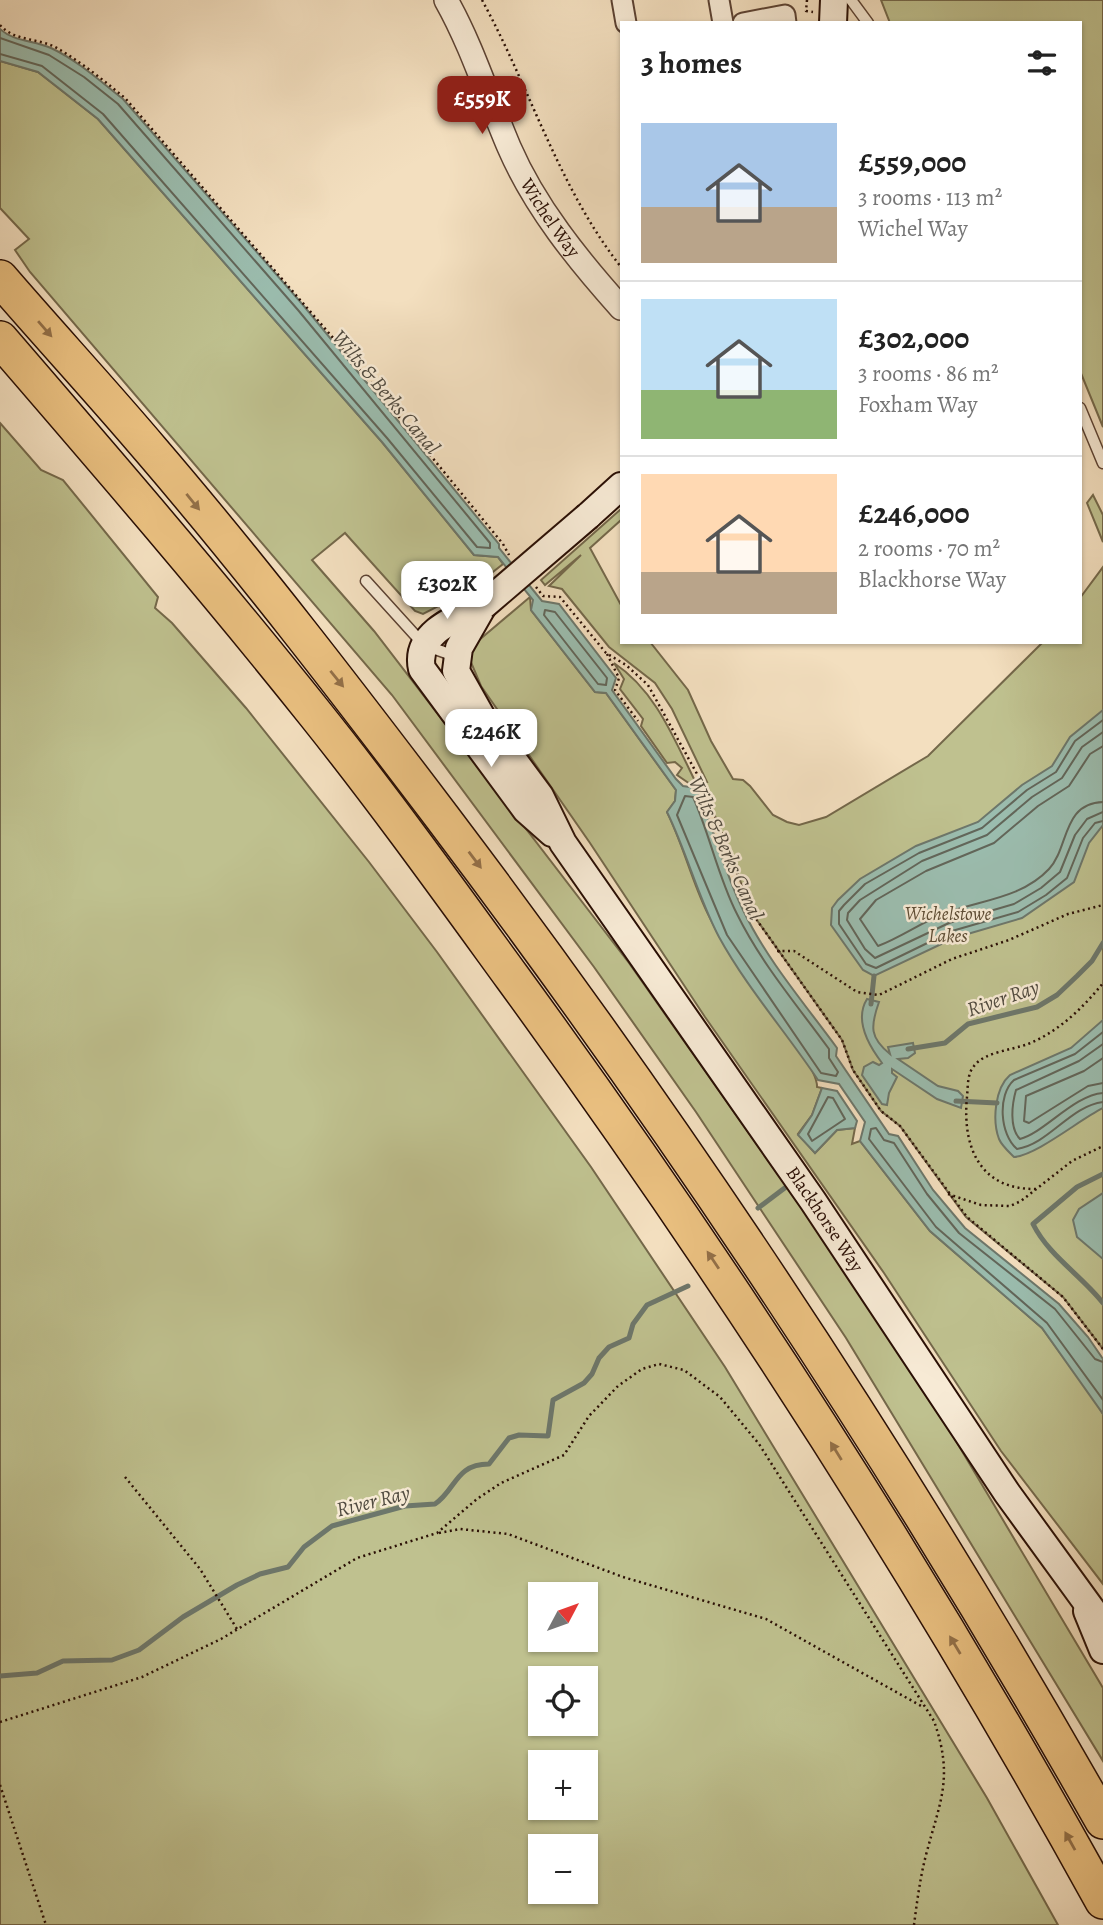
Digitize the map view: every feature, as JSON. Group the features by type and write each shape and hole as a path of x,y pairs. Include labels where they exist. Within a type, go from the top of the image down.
{"highway":[{"path":"0,278 153,452 345,689 514,912 657,1110 821,1354 1004,1648 1103,1821"},
{"path":"0,339 122,480 318,717 633,1142 749,1313 894,1544 1035,1778 1103,1900"}],"main road":[{"path":"820,14 834,0"},
{"path":"423,657 438,630 483,606 620,487"},
{"path":"457,666 483,606"},
{"name":"Blackhorse Way","path":"423,657 526,810 563,844"},
{"name":"Blackhorse Way","path":"457,666 484,719 540,796 563,844 813,1201 1003,1487 1103,1625"},
{"name":"Blackhorse Way","path":"1083,1600 1103,1650"}],"street":[{"path":"622,0 626,21"},
{"path":"719,0 723,21"},
{"name":"Wichel Way","path":"452,2 510,148 536,197 585,265 620,307"},
{"path":"754,21 785,15 786,21"}],"lane":[{"path":"851,0 867,21"},
{"path":"1082,413 1103,463"},
{"path":"366,581 423,657 457,666"}],"path":[{"path":"482,0 527,90 580,208 620,266"},
{"path":"807,0 806,11 820,14"},
{"path":"0,25 14,36 53,46 90,70 125,98 354,362 512,558"},
{"path":"535,586 543,596 560,597 606,653 619,678 615,690 638,720"},
{"path":"606,653 637,673 657,698 713,808 743,895 776,951 842,1040 853,1070 881,1111 900,1126 947,1194 976,1227 1063,1297 1103,1349"},
{"path":"776,951 784,948 806,957 841,983 865,994 879,995 952,959 1009,940 1068,914 1102,905"},
{"path":"1036,1189 1002,1185 985,1170 967,1135 967,1095 975,1064 1045,1036 1077,1012 1103,983"},
{"path":"947,1194 997,1206 1021,1201 1072,1161 1103,1146"},
{"path":"437,1534 477,1499 501,1483 564,1455 589,1416 618,1386 642,1369 660,1364 684,1370 720,1397 759,1444 926,1709 941,1740 945,1780 940,1812 926,1854 914,1925"},
{"path":"125,1477 218,1593 237,1629"},
{"path":"0,1723 70,1698 122,1685 237,1629 356,1558 460,1529 508,1534 623,1577 766,1619 926,1709"},
{"path":"0,1785 46,1925"}],"green space":[{"path":"881,0 1103,0 1103,427 1082,376 1082,21 889,21"},
{"path":"0,61 38,72 98,119 382,442 474,555 498,557 503,564 470,590 423,614 415,611 345,533 312,560 374,631 629,963 808,1217 953,1436 1103,1688 1103,1761 846,1338 696,1112 594,967 392,695 30,272 15,250 29,239 0,208"},
{"path":"0,423 41,470 63,480 158,597 155,608 172,623 246,708 369,862 591,1167 725,1367 987,1798 1058,1925 0,1925"},
{"path":"1093,495 1103,515 1103,542 1087,503"},
{"name":"Wichelstowe Lakes","path":"620,510 620,521 590,548 620,603 620,644 652,644 688,690 711,741 733,779 743,780 750,786 773,815 799,825 826,817 928,756 1041,644 1082,644 1082,595 1103,567 1103,1349 1063,1297 966,1217 900,1126 881,1111 853,1070 842,1040 754,916 702,783 707,782 672,709 655,683 609,647 562,589 549,586 581,555 545,585 541,580"},
{"path":"530,597 531,610 595,692 606,693 676,790 675,801 667,812 712,923 745,977 803,1055 817,1087 822,1088 812,1115 798,1134 815,1153 837,1130 855,1128 852,1144 860,1141 930,1231 1042,1328 1103,1414 1103,1584 1001,1451 884,1273 705,1017 590,843 481,686 470,660 472,646"},
{"path":"614,663 641,687 663,717 696,783 693,786 677,775 682,768 675,762 667,763 641,726 643,719 620,689 624,679"}],"water":[{"path":"0,29 18,39 45,45 70,58 123,99 303,305 499,544 499,548 542,601 559,604 616,678 612,690 676,779 683,786 696,788 730,880 763,946 837,1048 836,1056 889,1134 898,1136 933,1190 965,1228 1059,1304 1103,1359 1103,1414 1042,1328 930,1231 860,1141 865,1122 839,1084 818,1080 754,992 719,937 667,812 675,801 676,790 606,693 595,692 531,610 533,600 498,557 474,555 382,442 98,119 38,72 0,61"},
{"path":"1103,710 1103,825 1089,843 1074,882 1022,918 954,938 874,976 863,970 831,925 832,908 838,900 860,879 916,846 978,822 1022,785 1052,766 1070,737"},
{"path":"867,999 879,1002 873,1025 875,1037 883,1048 890,1054 888,1047 913,1043 915,1053 908,1058 898,1059 938,1086 958,1091 963,1096 961,1108 937,1099 892,1069 892,1073 897,1077 889,1093 887,1105 882,1104 862,1075 864,1067 873,1062 879,1065 882,1063 868,1041 863,1024 863,1007"},
{"path":"1103,1020 1103,1108 1046,1144 1014,1157 1000,1142 996,1123 996,1105 1005,1081 1010,1075 1071,1048"},
{"path":"822,1088 837,1091 857,1121 855,1128 837,1130 815,1153 798,1135 812,1115"},
{"path":"1103,1193 1103,1259 1077,1237 1073,1220 1079,1209"}],"waterway":[{"name":"River Ray","path":"908,1049 945,1043 968,1024 1037,1007 1057,995 1077,976 1092,961 1103,943"},
{"path":"871,1004 874,976"},
{"path":"956,1101 997,1103"},
{"path":"1103,1174 1077,1187 1033,1224 1056,1256 1103,1303"},
{"name":"River Ray","path":"758,1208 786,1187"},
{"name":"River Ray","path":"0,1676 37,1673 63,1661 112,1660 139,1650 183,1617 237,1585 260,1574 288,1567 304,1547 332,1526 405,1506 435,1504 469,1468 489,1464 509,1438 519,1435 548,1436 553,1400 584,1383 609,1347 629,1338 633,1324 647,1305 688,1286"}],"water label":[{"name":"Wilts & Berks Canal","path":"386,392"},
{"name":"Wilts & Berks Canal","path":"726,848"}]}
